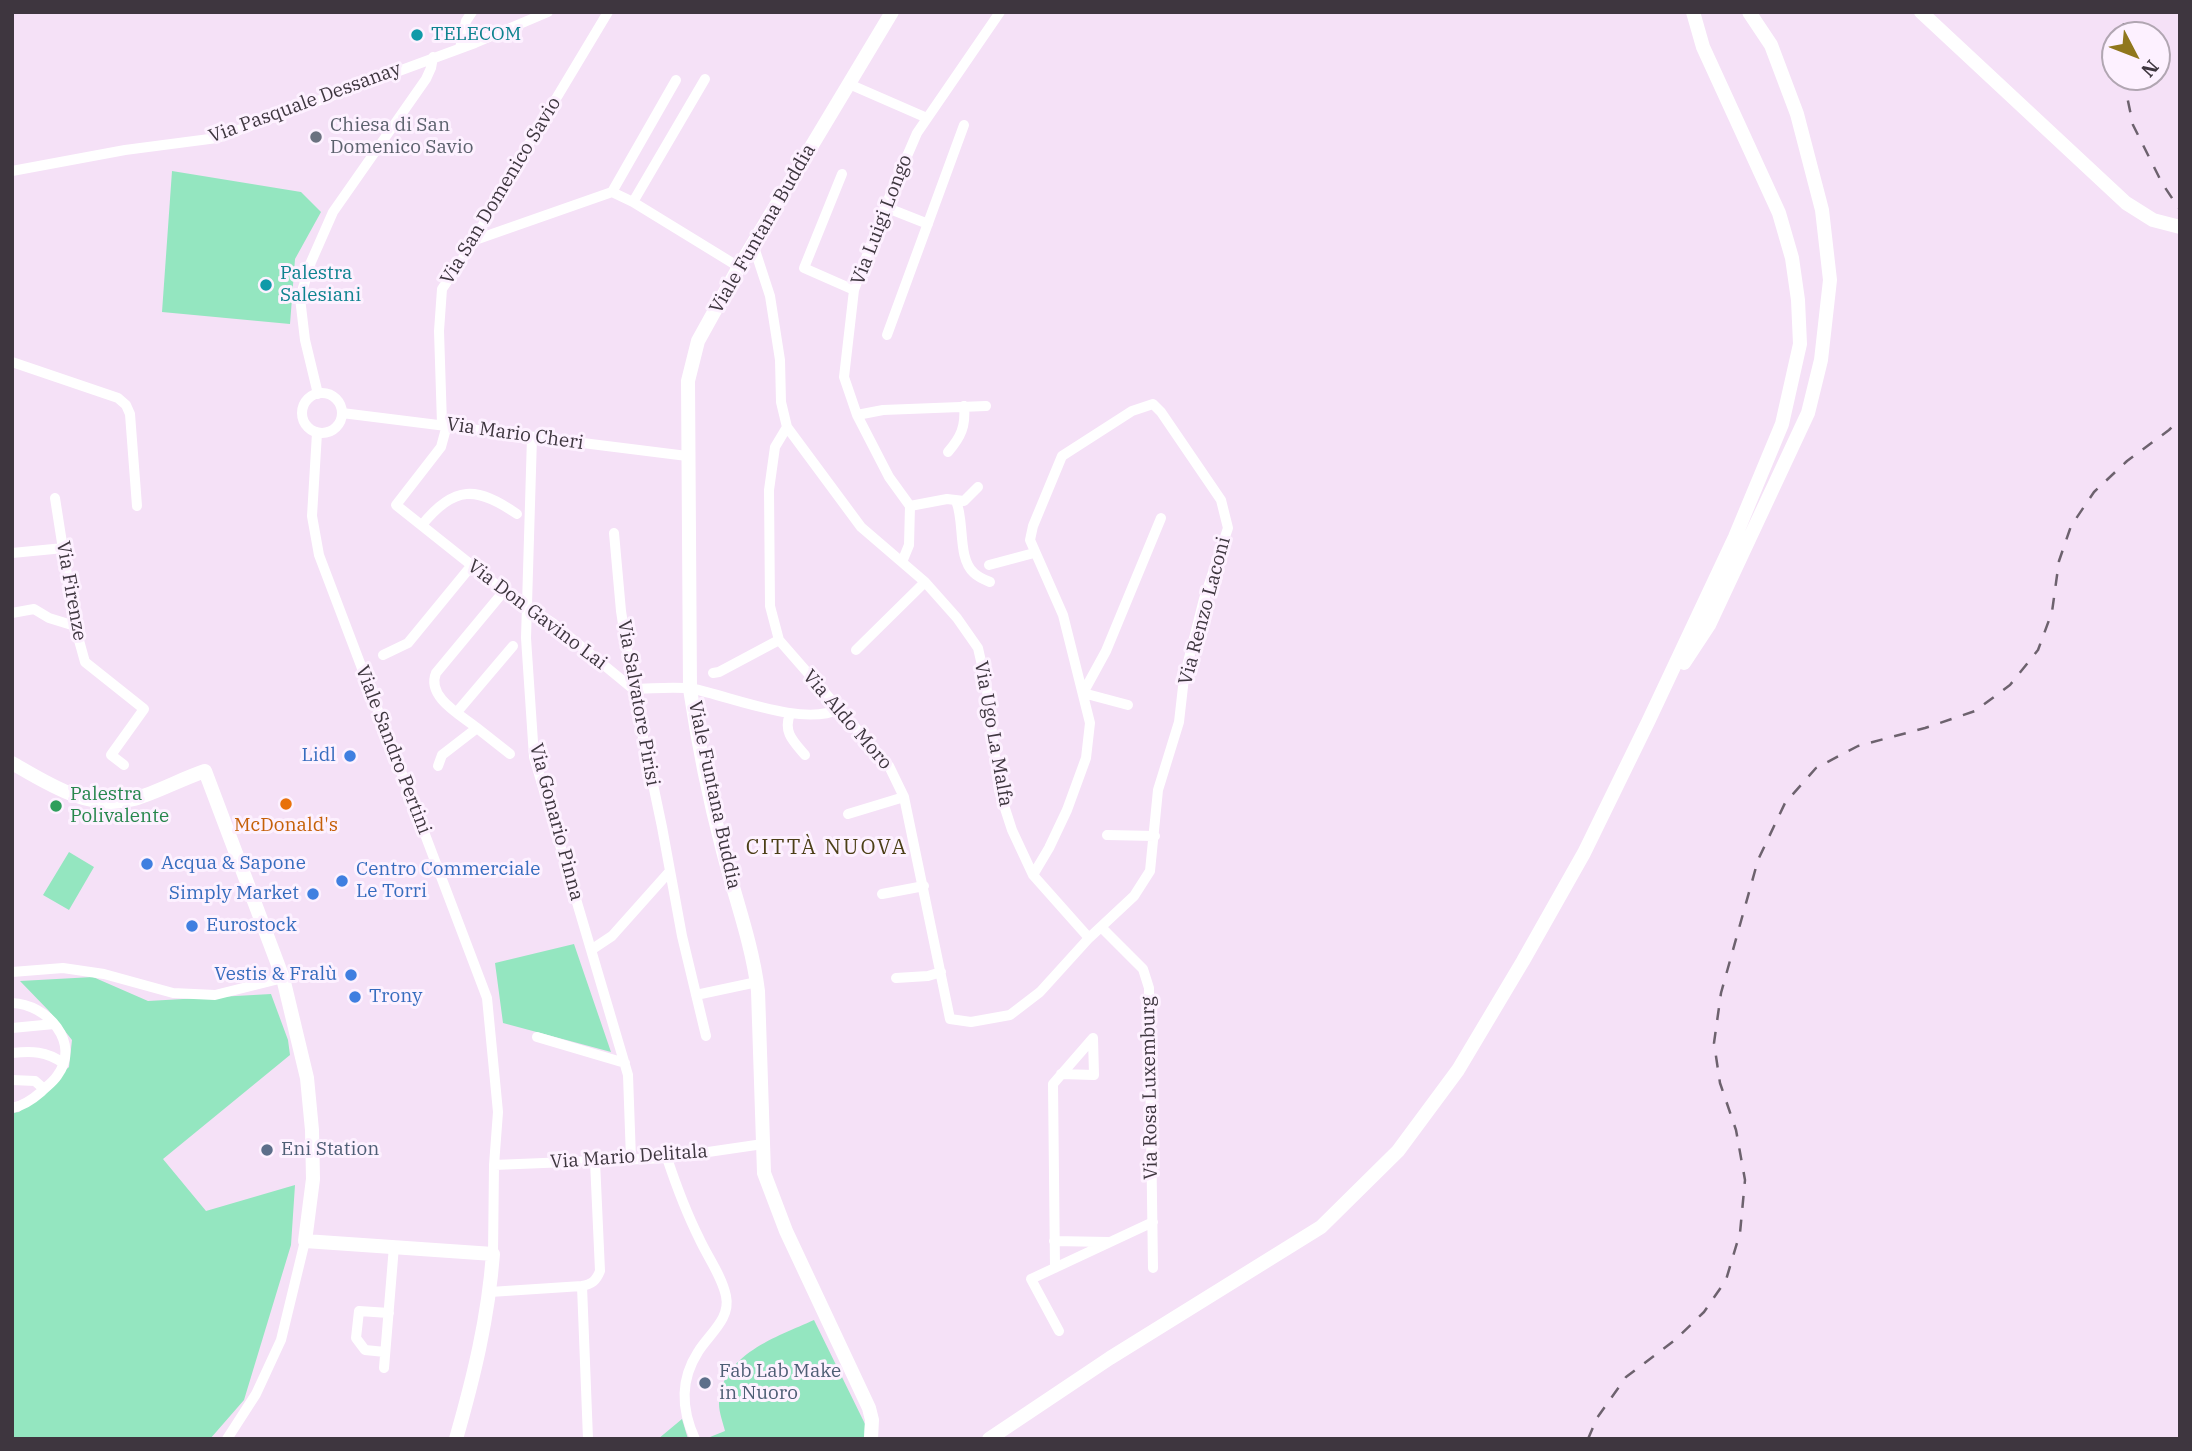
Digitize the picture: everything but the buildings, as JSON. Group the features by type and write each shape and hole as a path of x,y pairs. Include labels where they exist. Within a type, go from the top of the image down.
{"main road":[{"name":"Viale Funtana Buddia","path":"872,1439 869,1408 772,1197 764,1173 755,963 722,850 690,688 688,381 693,354 739,267 892,12"},
{"path":"989,1439 1110,1358 1321,1227 1398,1151 1458,1070 1584,853 1735,537 1782,424 1800,344 1792,258 1779,213 1703,47 1693,12"},
{"path":"1655,708 1709,625 1780,478 1808,413 1821,360 1830,280 1822,210 1792,103 1771,45 1749,12"},
{"path":"1921,12 2126,202 2153,220 2180,228"},
{"path":"12,763 55,788 97,801 117,802 135,798 205,771 283,978 307,1077 313,1130 313,1179 305,1241 493,1254"},
{"name":"Viale Sandro Pertini","path":"456,1439 476,1370 490,1292 493,1254"}],"street":[{"path":"460,48 466,21 472,12"},
{"name":"Via Pasquale Dessanay","path":"12,171 125,150 217,138 460,48 548,12"},
{"name":"Via San Domenico Savio","path":"444,424 439,331 442,289 475,240 500,192 608,12"},
{"name":"Via Luigi Longo","path":"910,506 889,477 857,415 844,377 854,290 885,206 917,134 1000,12"},
{"path":"318,394 305,340 300,298 311,262 333,212 426,79 433,57"},
{"path":"633,202 705,79"},
{"path":"475,240 612,192 676,80"},
{"path":"849,83 927,118"},
{"path":"887,335 964,125"},
{"path":"842,174 804,268 854,290"},
{"path":"612,192 739,267"},
{"path":"885,206 928,223"},
{"name":"Via Ugo La Malfa","path":"752,244 771,296 780,360 781,402 787,427 861,527 925,582 957,618 978,648 986,682 999,790 1012,830 1033,875 1089,938"},
{"path":"12,362 118,398 126,405 130,414 137,506"},
{"path":"318,394 327,394 335,398 342,413 340,423 332,431 317,433 305,423 302,413 309,399 318,394"},
{"name":"Via Renzo Laconi","path":"1033,875 1067,810 1086,758 1090,723 1063,615 1030,540 1032,526 1062,456 1132,411 1153,404 1221,500 1228,528 1204,598 1184,678 1179,722 1158,790 1154,836"},
{"path":"857,415 883,410 986,406"},
{"path":"948,452 962,433 966,421 964,407"},
{"name":"Via Mario Cheri","path":"342,413 687,456"},
{"name":"Via Don Gavino Lai","path":"444,424 441,447 396,505 504,591 554,624 633,690"},
{"name":"Via Aldo Moro","path":"787,427 775,447 769,490 770,606 779,640 889,766 904,797 950,1019 971,1022 1010,1015 1040,992 1089,938"},
{"name":"Viale Sandro Pertini","path":"317,433 312,516 319,555 487,998 498,1112 494,1165 493,1254"},
{"name":"Via Gonario Pinna","path":"532,437 526,638 534,757 628,1075 631,1159"},
{"path":"902,562 909,545 910,506 947,499 964,501 978,487"},
{"path":"422,525 436,508 463,495 488,496 517,514"},
{"name":"Via Firenze","path":"55,498 75,626 85,662 144,709 111,755 124,765"},
{"path":"956,501 961,512 962,539 967,562 973,572 990,582"},
{"path":"1128,705 1083,693 1101,659 1161,518"},
{"name":"Via Salvatore Pirisi","path":"614,533 621,611 633,690 682,936 706,1036"},
{"path":"12,553 64,548"},
{"path":"989,565 1034,553"},
{"path":"383,655 408,643 472,565"},
{"path":"856,650 925,582"},
{"path":"504,591 436,673 433,686 438,696 510,754"},
{"path":"12,613 34,609 49,618 75,626"},
{"path":"713,673 779,640"},
{"path":"457,712 513,646"},
{"path":"1074,665 1089,665 1101,659"},
{"path":"633,690 690,688 790,714 828,715 839,709"},
{"path":"790,714 786,724 788,734 805,755"},
{"path":"438,766 442,755 477,728"},
{"path":"848,814 904,797"},
{"path":"1089,938 1134,896 1150,871 1154,836 1107,835"},
{"path":"591,950 612,936 670,871"},
{"path":"882,894 924,886"},
{"name":"Via Rosa Luxemburg","path":"1101,928 1143,969 1149,988 1153,1268"},
{"path":"12,972 63,968 104,974 173,993 215,995 283,978"},
{"path":"896,978 928,976 941,972"},
{"path":"696,995 757,982"},
{"path":"12,1003 44,1013 64,1040 63,1063 58,1076 33,1098 12,1108"},
{"path":"12,1028 54,1024"},
{"path":"537,1037 625,1063"},
{"path":"1055,1268 1053,1084 1061,1074 1093,1038 1094,1075 1061,1074"},
{"path":"12,1053 35,1051 51,1055 63,1063"},
{"path":"12,1080 35,1081 44,1089"},
{"name":"Via Mario Delitala","path":"494,1165 667,1158 763,1144"},
{"path":"667,1158 692,1223 726,1296 727,1309 722,1320 698,1351 684,1389 688,1425 695,1439"},
{"path":"490,1292 582,1286 593,1282 600,1271 595,1161"},
{"path":"1059,1331 1031,1279 1153,1222"},
{"path":"226,1439 256,1394 281,1340 305,1241"},
{"path":"1055,1241 1110,1242"},
{"path":"384,1368 394,1246"},
{"path":"582,1286 588,1439"},
{"path":"386,1352 365,1350 356,1338 359,1311 389,1313"}],"green space":[{"path":"172,171 301,192 321,212 295,259 290,324 162,312"},
{"path":"69,852 94,867 69,910 43,895"},
{"path":"574,944 611,1052 503,1023 495,963"},
{"path":"93,977 148,1001 271,994 288,1040 290,1055 163,1159 206,1211 295,1185 291,1245 244,1400 210,1439 12,1439 12,1113 19,1112 69,1067 72,1040 20,981"},
{"path":"814,1320 865,1424 864,1439 705,1439 725,1431 719,1404 722,1387 729,1372 753,1350"},
{"path":"682,1419 688,1439 658,1439"}],"railway":[{"path":"2124,21 2125,12"},
{"path":"2126,91 2133,125 2162,183 2180,210"},
{"path":"1588,1439 1597,1418 1626,1377 1675,1340 1704,1312 1726,1280 1740,1233 1745,1180 1736,1130 1720,1083 1714,1043 1721,993 1758,860 1785,803 1816,768 1858,746 1975,711 2010,685 2038,650 2052,612 2059,561 2071,526 2094,492 2127,461 2180,419"}],"place":[{"name":"TELECOM","path":"417,35"},
{"name":"Chiesa di San Domenico Savio","path":"316,137"},
{"name":"Palestra Salesiani","path":"266,285"},
{"name":"Lidl","path":"350,756"},
{"name":"McDonald's","path":"286,804"},
{"name":"Palestra Polivalente","path":"56,806"},
{"name":"Acqua & Sapone","path":"147,864"},
{"name":"Centro Commerciale Le Torri","path":"342,881"},
{"name":"Simply Market","path":"313,894"},
{"name":"Eurostock","path":"192,926"},
{"name":"Vestis & Fralù","path":"351,975"},
{"name":"Trony","path":"355,997"},
{"name":"Eni Station","path":"267,1150"},
{"name":"Fab Lab Make in Nuoro","path":"705,1383"}],"district":[{"name":"CITTÀ NUOVA","path":"827,848"}]}
